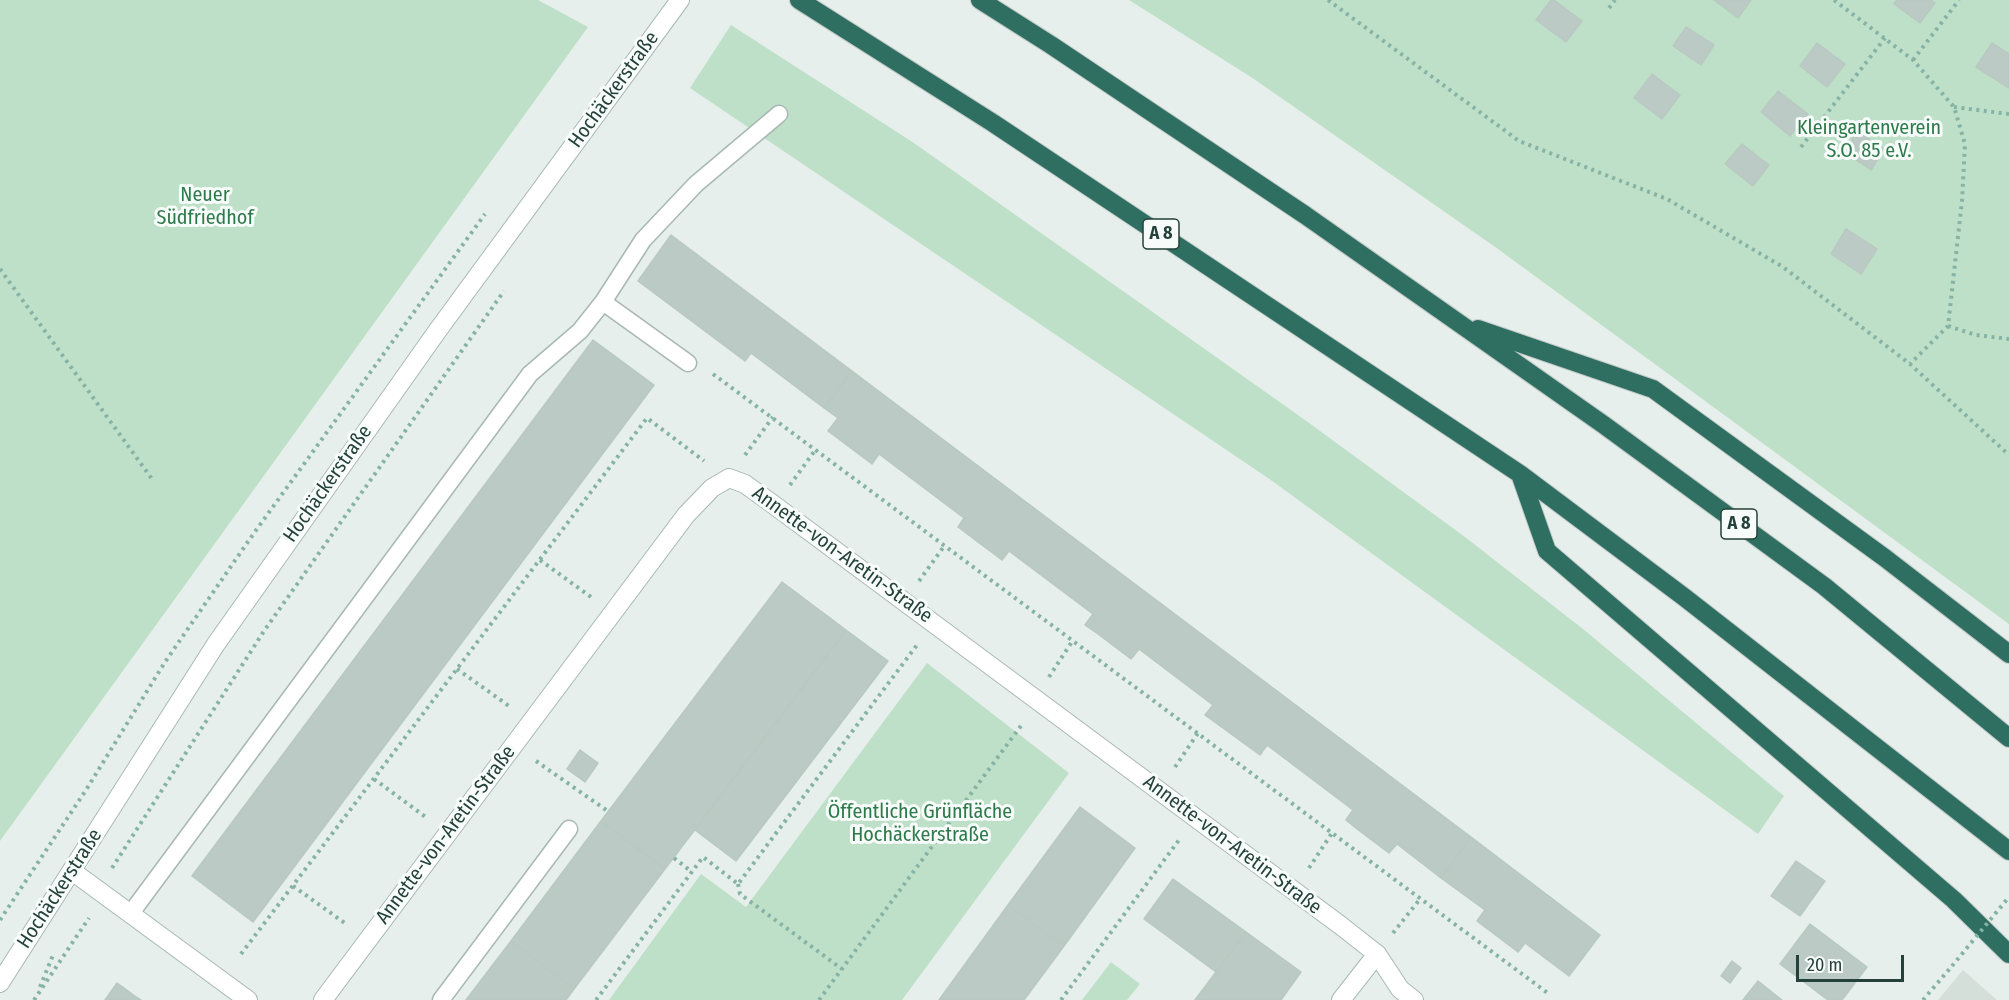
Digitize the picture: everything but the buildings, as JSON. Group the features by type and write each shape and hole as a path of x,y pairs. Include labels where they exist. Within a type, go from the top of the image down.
{"highway":[{"name":"A 8","path":"799,0 993,123 1520,474 1684,597 2009,851"},
{"name":"A 8","path":"980,0 1295,208 1604,425 1824,586 2009,738"},
{"path":"1460,323 1653,389 1885,558 2009,654"},
{"path":"1520,474 1547,551 1954,900 2009,954"}],"street":[{"name":"Hochäckerstraße","path":"0,983 216,644 445,321 680,0"},
{"name":"Annette-von-Aretin-Straße","path":"323,1000 686,515 712,488 729,478 745,484 774,505 1377,954 1400,989 1414,1000"},
{"path":"72,871 131,912 248,1000"},
{"path":"1341,1000 1377,954"}],"lane":[{"path":"131,912 530,374 580,331 603,302 643,240 696,184 779,114"},
{"path":"603,302 688,363"},
{"path":"441,1000 569,829"}],"path":[{"path":"1328,0 1519,141 1667,199 1783,267 1910,364 2009,455"},
{"path":"1609,8 1616,0"},
{"path":"1834,0 1913,60 1954,107 1965,144 1962,201 1948,326 1910,364"},
{"path":"1913,60 1959,0"},
{"path":"1801,147 1885,38"},
{"path":"1954,107 2009,114"},
{"path":"0,269 153,479"},
{"path":"99,889 264,631 510,282"},
{"path":"1948,326 1976,335 2009,339"},
{"path":"688,363 703,367 773,417 1549,994"},
{"path":"241,954 646,418 705,463 729,478 773,417"},
{"path":"774,505 816,449"},
{"path":"904,602 945,545"},
{"path":"540,560 614,613"},
{"path":"738,884 933,623"},
{"path":"1034,698 1073,640"},
{"path":"457,669 531,722"},
{"path":"1158,790 1198,734"},
{"path":"819,1000 1014,737"},
{"path":"513,745 609,812"},
{"path":"374,779 448,833"},
{"path":"0,920 86,790"},
{"path":"1061,1000 1195,818"},
{"path":"1294,891 1332,834"},
{"path":"596,1000 703,857 738,884 740,894 842,969"},
{"path":"674,858 692,872"},
{"path":"293,886 368,940"},
{"path":"1923,1000 2009,897"},
{"path":"1377,954 1420,898"},
{"path":"34,1000 87,922"}],"shaded area":[{"path":"1963,970 1997,1000 1938,1000"}],"green space":[{"name":"Neuer Südfriedhof","path":"0,0 538,0 588,27 0,841"},
{"name":"Kleingartenverein S.O. 85 e.V.","path":"1129,0 2009,0 2009,624 1498,249 1254,79"},
{"path":"731,25 914,143 1305,420 1465,537 1583,629 1784,796 1758,834 1268,478 690,88"},
{"name":"Öffentliche Grünfläche Hochäckerstraße","path":"927,663 1069,773 902,1000 609,1000 701,874 746,907"},
{"path":"1111,962 1140,984 1127,1000 1082,1000"}]}
